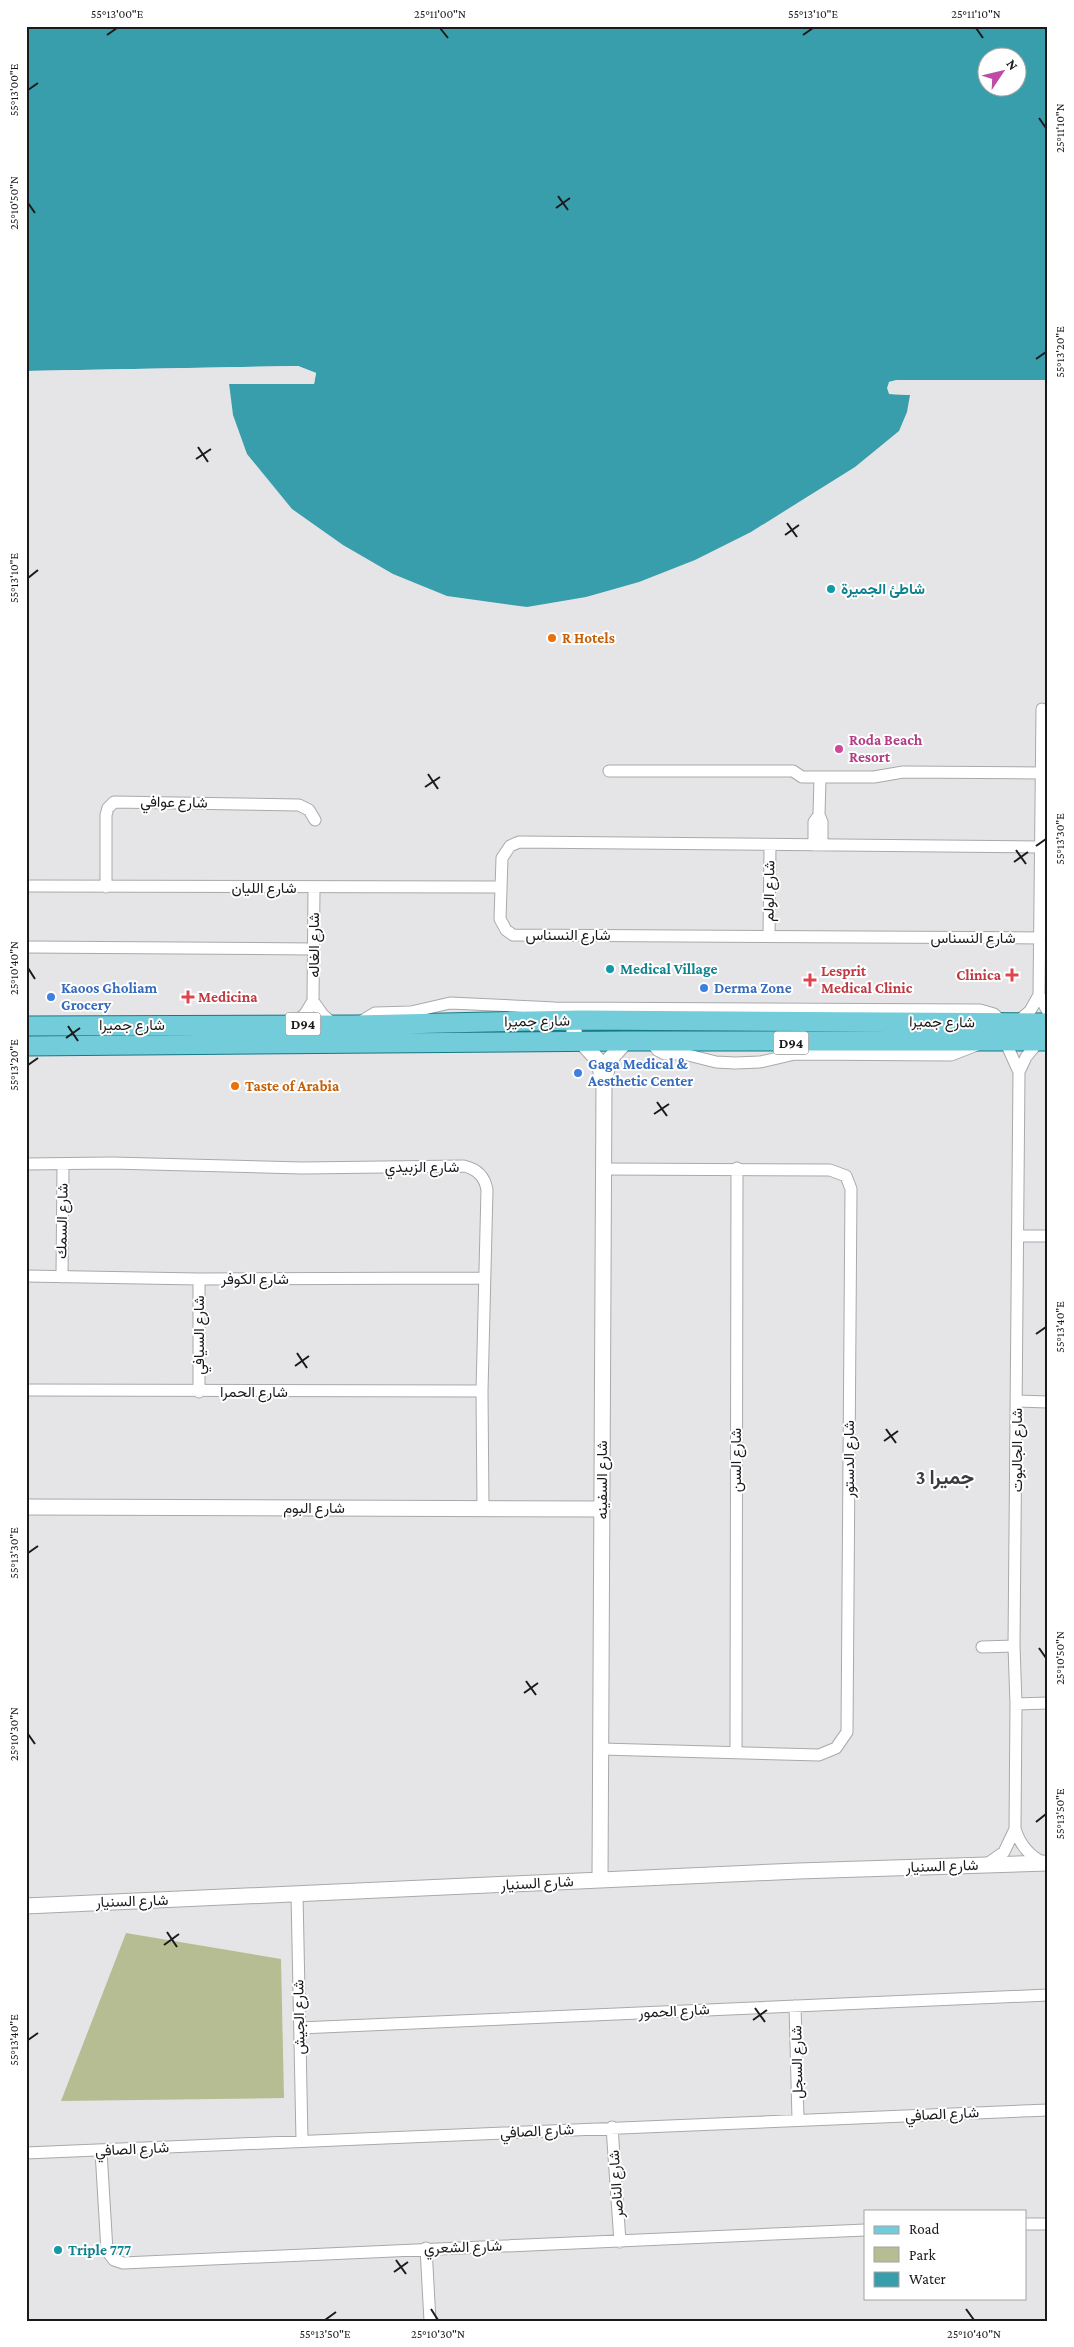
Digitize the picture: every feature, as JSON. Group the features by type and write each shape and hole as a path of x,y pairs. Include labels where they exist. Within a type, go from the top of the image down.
{"main road":[{"path":"530,1020 537,1024 539,1032 533,1042"},
{"name":"شارع جميرا","path":"26,1026 355,1025 580,1020 1008,1029 1048,1023"},
{"name":"شارع جميرا","path":"26,1046 626,1041 985,1042 1008,1029 1043,1042"}],"street":[{"path":"355,1025 375,1013 411,1012 450,1003 538,1008 980,1010 994,1014 1008,1029 1030,1011 1039,994 1039,847 1042,709"},
{"path":"609,771 793,771 802,777 874,777 903,772 1041,773"},
{"path":"818,845 814,822 819,815 820,777"},
{"name":"شارع عوافي","path":"106,887 106,815 108,808 114,802 299,805 310,810 315,820"},
{"name":"شارع النسناس","path":"1039,847 770,846 519,842 510,846 502,858 500,919 506,930 513,935 1040,938"},
{"name":"شارع الولم","path":"769,936 770,846"},
{"name":"شارع الليان","path":"26,886 501,888"},
{"name":"شارع الغاله","path":"313,1001 314,888"},
{"path":"26,947 314,949"},
{"path":"1039,994 1048,1012"},
{"path":"292,1024 305,1014 313,1001 335,1025"},
{"path":"580,1020 573,1030 575,1037 580,1042"},
{"name":"شارع الجالبوت","path":"986,1865 1004,1852 1012,1840 1015,1829 1016,1704 1014,1646 1019,1072 1008,1029"},
{"name":"شارع السفينه","path":"600,1880 604,1080 610,1059 626,1041"},
{"name":"شارع السفينه","path":"580,1042 598,1060 604,1080"},
{"name":"شارع الجالبوت","path":"1019,1072 1026,1056 1043,1042"},
{"name":"شارع الزبيدي","path":"26,1164 470,1167 484,1178 487,1190 482,1391 483,1509"},
{"name":"شارع السمك","path":"62,1277 63,1165"},
{"name":"شارع الدستور","path":"602,1750 819,1754 836,1748 847,1732 851,1198 849,1181 836,1170 737,1168 604,1169"},
{"name":"شارع السن","path":"736,1752 737,1168"},
{"path":"1018,1236 1048,1236"},
{"name":"شارع الكوفر","path":"26,1276 199,1279 484,1278"},
{"name":"شارع السيافي","path":"199,1279 199,1392"},
{"name":"شارع الحمرا","path":"26,1390 199,1392 482,1391"},
{"path":"1017,1401 1048,1402"},
{"name":"شارع البوم","path":"26,1507 602,1509"},
{"path":"982,1647 1014,1646"},
{"path":"1016,1704 1048,1704"},
{"name":"شارع الجالبوت","path":"1015,1829 1027,1852 1046,1863"},
{"name":"شارع السنيار","path":"26,1906 600,1880 1046,1863"},
{"name":"شارع الجيش","path":"297,1894 302,2140"},
{"name":"شارع الحمور","path":"300,2028 1048,1995"},
{"name":"شارع السجل","path":"795,2006 798,2119"},
{"name":"شارع الصافي","path":"26,2153 798,2119 1048,2110"},
{"name":"شارع الناصر","path":"612,2127 620,2242"},
{"name":"شارع الشعري","path":"101,2151 107,2251 118,2262 864,2230"},
{"path":"1026,2224 1048,2224"},
{"path":"426,2248 430,2321"}],"green space":[{"path":"126,1933 281,1959 284,2098 61,2101"}],"water":[{"path":"26,26 1048,26 1048,380 897,380 889,382 889,394 910,395 907,412 899,431 855,467 751,532 695,560 639,582 586,597 527,607 447,596 393,574 343,545 292,509 247,454 233,415 229,383 314,384 316,373 298,366 26,371"}],"pier":[{"path":"298,366 316,373 314,384 227,384 229,381 312,381 313,375 297,368 26,373 26,371"},
{"path":"897,380 1048,380 1048,383 897,383 891,384 890,391 910,392 912,395 889,394 887,388 889,382"}],"place":[{"name":"شاطئ الجميرة","path":"831,589"},
{"name":"R Hotels","path":"552,638"},
{"name":"Roda Beach Resort","path":"839,749"},
{"name":"Medical Village","path":"610,969"},
{"name":"Clinica","path":"1012,975"},
{"name":"Lesprit Medical Clinic","path":"810,980"},
{"name":"Derma Zone","path":"704,988"},
{"name":"Kaoos Gholiam Grocery","path":"51,997"},
{"name":"Medicina","path":"188,997"},
{"name":"Gaga Medical & Aesthetic Center","path":"578,1073"},
{"name":"Taste of Arabia","path":"235,1086"},
{"name":"Triple 777","path":"58,2250"}],"district":[{"name":"جميرا 3","path":"945,1477"}]}
